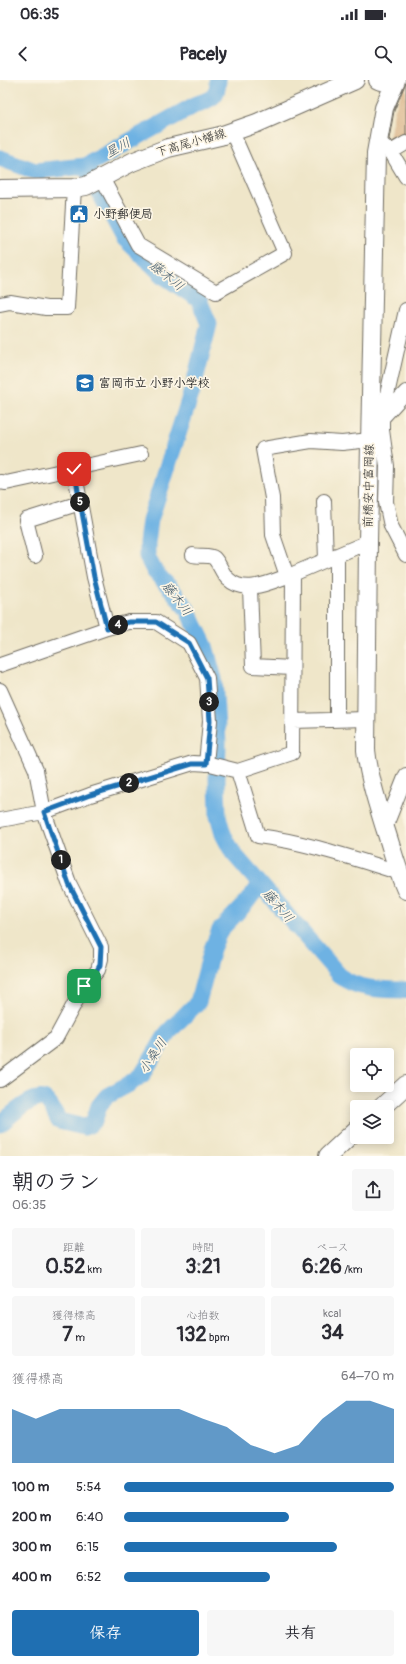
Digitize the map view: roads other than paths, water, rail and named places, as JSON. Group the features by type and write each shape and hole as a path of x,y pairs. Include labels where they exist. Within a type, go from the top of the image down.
{"main road":[{"name":"下高尾小幡線","path":"0,189 90,183 132,162 168,148 232,132 355,80"},
{"name":"前橋安中富岡線","path":"389,81 384,108 385,146 376,153 376,417 370,440 366,750 369,774 398,872 406,890"},
{"path":"390,1100 406,1085"},
{"path":"328,1156 350,1136"}],"street":[{"path":"90,183 138,245 216,292 285,253 232,132"},
{"path":"406,143 385,146 406,177"},
{"path":"0,304 10,302 46,308 67,308 90,183"},
{"path":"406,310 376,417 382,430 387,466 386,502 391,526 406,555"},
{"path":"376,417 406,392"},
{"path":"0,820 44,812 90,795 192,764 208,764 238,771 292,754 290,575 273,535 272,498 263,450 311,441 342,443 370,440"},
{"path":"0,482 6,483 141,454"},
{"path":"74,469 94,577 107,628"},
{"path":"324,501 332,558 337,720"},
{"path":"35,556 26,520 80,503"},
{"path":"193,555 198,557 210,556 214,558 227,578 237,586 250,588 290,575 368,542"},
{"path":"250,588 253,666 292,668"},
{"path":"0,665 107,628 129,622 156,622 189,643 207,678 210,721 208,764"},
{"path":"0,690 36,770 44,812 69,884 101,947 101,959 98,970 84,986 56,1038 0,1080"},
{"path":"292,721 366,719"},
{"path":"238,771 258,836 286,840 398,872"},
{"path":"385,828 406,775"}],"waterway":[{"name":"星川","path":"0,158 35,171 85,166 195,105 209,99 215,95 217,91 218,80"},
{"name":"藤木川","path":"85,166 124,238 164,276 199,300 209,324 193,388 150,520 147,557 155,572 187,609 205,646 214,679 218,743 218,816 223,834 233,853 339,975 354,984 362,986 380,989 406,990"},
{"name":"小桑川","path":"0,1124 28,1102 41,1098 45,1100 53,1109 59,1121 84,1127 94,1121 99,1106 107,1096 131,1083 142,1075 168,1032 198,1002 212,949 220,930 246,903 260,884"}],"place":[{"name":"小野郵便局","path":"79,214"},
{"name":"富岡市立 小野小学校","path":"85,383"}]}
